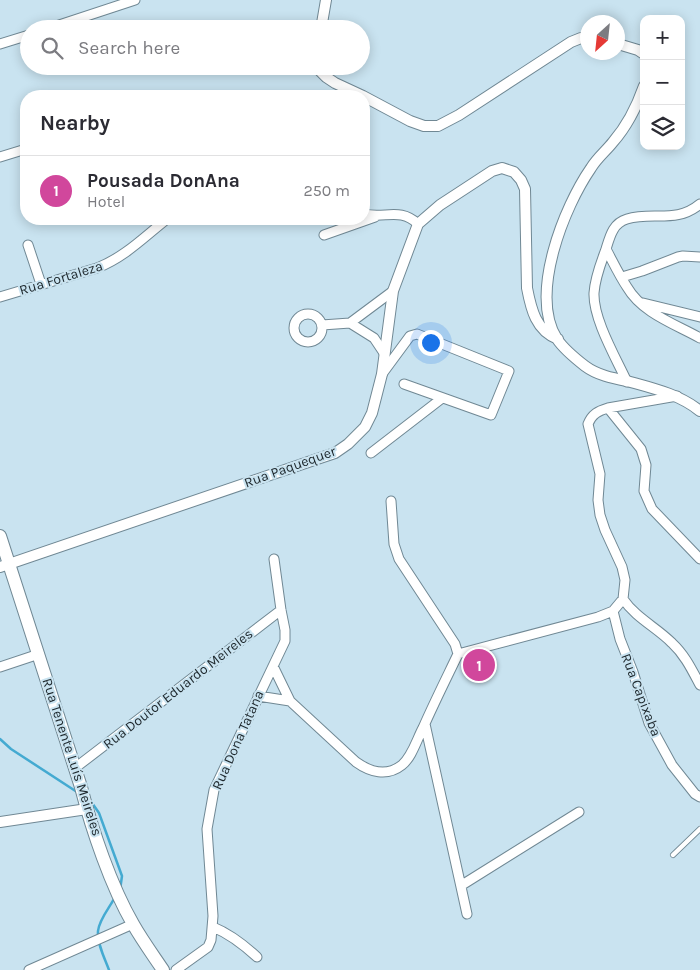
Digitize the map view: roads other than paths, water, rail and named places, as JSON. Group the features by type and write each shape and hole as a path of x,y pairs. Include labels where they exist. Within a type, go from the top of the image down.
{"main road":[{"name":"Rua Tenente Luís Meireles","path":"0,536 5,565 39,654 82,787 86,806 116,888 133,924 163,970"}],"street":[{"path":"74,20 135,0"},
{"path":"323,20 326,0"},
{"path":"0,44 20,38"},
{"path":"370,100 410,121 424,126 438,126 460,115 571,42 580,38"},
{"path":"625,46 640,51"},
{"path":"324,75 350,90"},
{"path":"558,340 551,324 546,291 561,227 578,188 627,123 640,95"},
{"path":"0,158 20,151"},
{"path":"370,219 398,214 407,216 418,224 440,205 492,171 502,168 514,172 521,180 525,189 527,288 535,318 542,329 549,336 558,340 585,366 602,375 677,396 700,411"},
{"path":"627,382 598,318 595,305 596,277 611,235 615,226 628,218 675,216 685,214 700,204"},
{"path":"370,215 378,216"},
{"name":"Rua Paquequer","path":"5,565 335,453 348,444 365,427 372,413 382,374 392,291 418,224"},
{"name":"Rua Fortaleza","path":"0,297 112,262 128,252 160,225"},
{"path":"324,235 352,225"},
{"path":"28,245 41,284"},
{"path":"606,249 627,288 640,303 652,312 700,338"},
{"path":"622,277 678,257 700,257"},
{"path":"350,323 392,291"},
{"path":"640,303 700,317"},
{"path":"322,324 350,323 374,338 384,353"},
{"path":"382,374 410,336 417,334 509,371 491,415 404,384"},
{"path":"458,654 551,630 613,611 623,599 625,580 622,567 600,515 598,500 600,474 588,424 591,417 598,411 677,396"},
{"path":"372,453 442,399"},
{"path":"608,408 641,449 646,465 644,491 652,509 700,559"},
{"path":"273,666 290,701 356,762 367,770 377,772 392,770 403,765 425,724 458,654 454,644 400,559 394,544 392,501"},
{"name":"Rua Dona Tatana","path":"176,970 208,947 213,927 207,828 214,790 285,641 274,559"},
{"path":"623,599 629,609 671,642 686,659 700,685"},
{"name":"Rua Doutor Eduardo Meireles","path":"75,768 281,610"},
{"name":"Rua Capixaba","path":"613,611 620,639 633,672 648,724 672,765 695,794 700,797"},
{"path":"0,667 39,654"},
{"path":"258,696 290,701"},
{"path":"425,724 467,914"},
{"path":"0,822 86,806"},
{"path":"462,885 579,812"},
{"path":"29,970 133,924"},
{"path":"213,927 224,931 258,957"}],"lane":[{"path":"673,855 700,830"}],"waterway":[{"path":"0,739 11,749 77,792"},
{"path":"90,800 99,813 122,876 120,890"},
{"path":"109,970 100,946 98,931 102,918 114,899"}],"place":[{"name":"Pousada DonAna","path":"479,665"}]}
